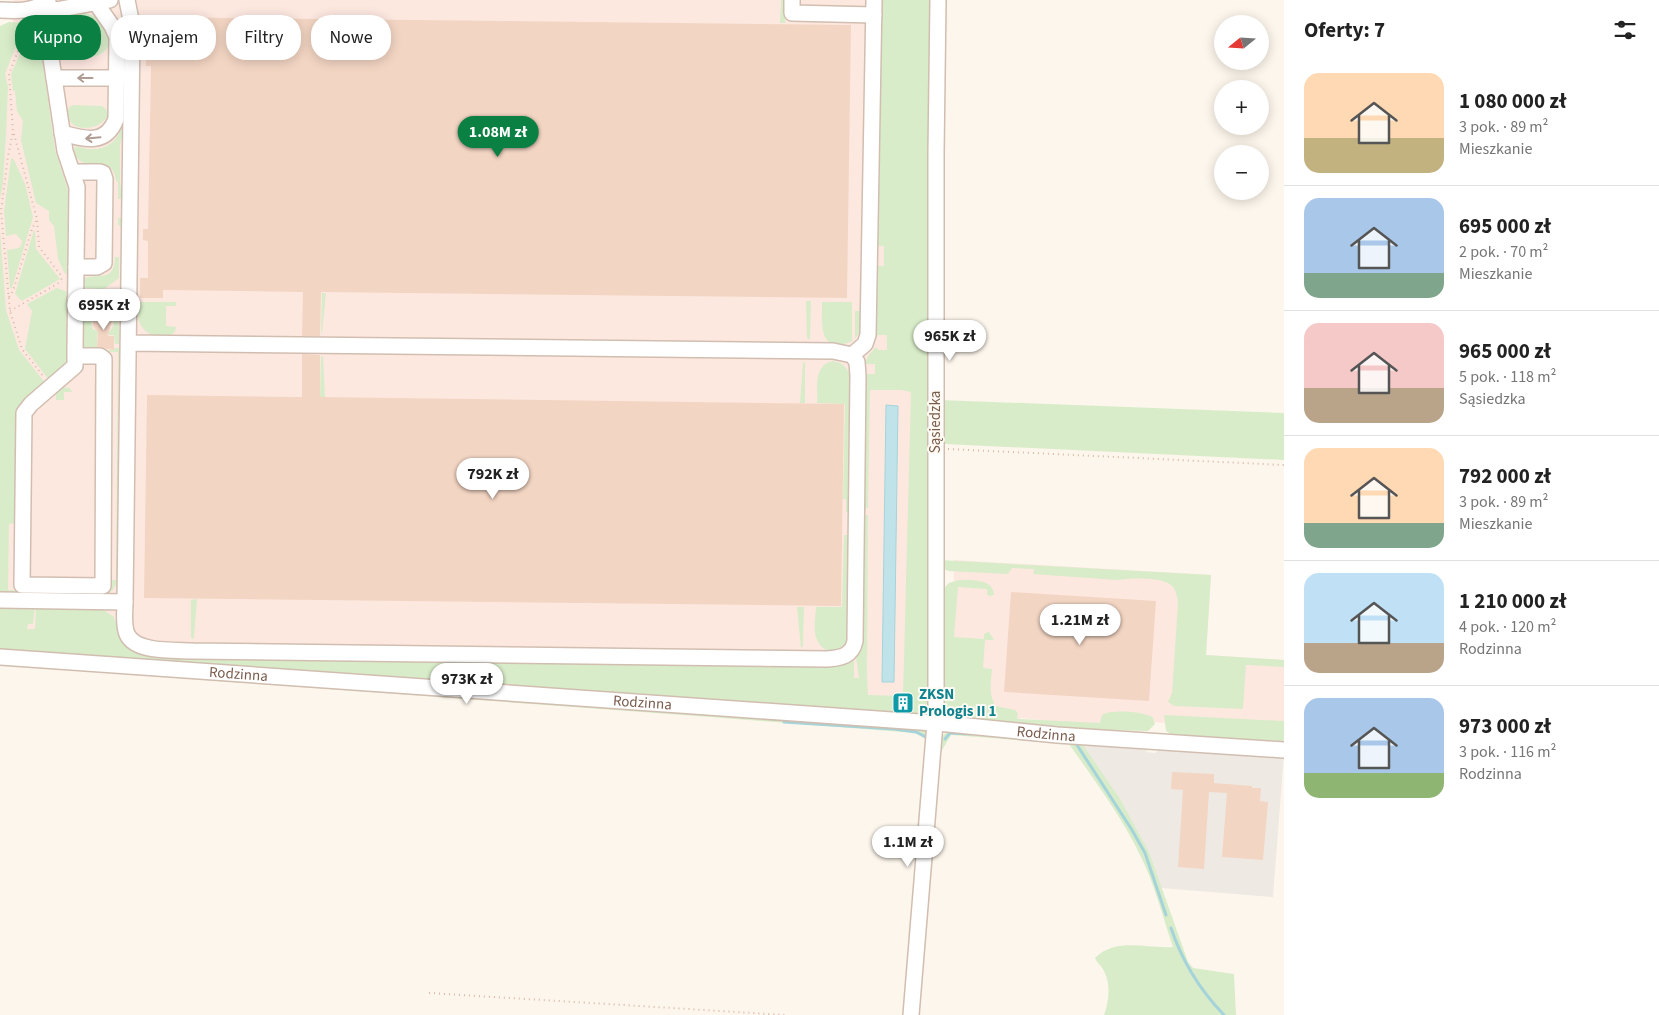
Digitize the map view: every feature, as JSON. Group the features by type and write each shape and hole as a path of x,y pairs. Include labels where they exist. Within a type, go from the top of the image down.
{"street":[{"path":"126,0 132,33 129,300 128,343 125,602 127,634 134,643 146,647 203,651 827,659 841,658 851,652 855,641 858,376 857,362 852,355 833,351 128,343"},
{"path":"792,0 792,13 874,7 868,335 865,344 852,355"},
{"name":"Sąsiedzka","path":"912,1015 935,724 938,0"},
{"path":"45,2 56,10 103,2 117,37 116,119 107,133 100,138 89,139 62,133"},
{"path":"0,10 21,11 45,2"},
{"path":"45,2 65,151 76,181 77,193 75,298 75,356 75,366 31,404 24,413 22,585 103,586 104,359 100,356 75,356"},
{"path":"54,78 117,78"},
{"path":"72,172 100,172 103,173 105,179 104,263 97,267 76,267"},
{"path":"75,298 129,300"},
{"path":"0,600 125,602"},
{"name":"Rodzinna","path":"0,657 1284,750"}],"path":[{"path":"15,59 9,74 14,132 37,219 39,247 60,274 62,282"},
{"path":"14,132 8,156 1,211 8,298 10,311 22,349 51,386"},
{"path":"8,298 13,291 32,229 37,219"},
{"path":"10,311 62,282 69,283"},
{"path":"935,448 1284,464"},
{"path":"429,993 785,1015"}],"shaded area":[{"path":"13,0 926,0 906,701 893,700 893,707 0,644 0,41 13,40"},
{"path":"954,560 1211,575 1206,655 1284,660 1284,738 1172,731 1164,723 1154,722 1144,729 952,712"},
{"path":"1083,745 1145,749 1146,752 1155,753 1159,750 1225,754 1226,751 1284,754 1273,897 1161,888 1149,852"}],"green space":[{"path":"781,0 786,0 785,23 780,23"},
{"path":"882,0 932,0 928,498 929,709 927,715 0,653 0,606 35,606 33,624 28,624 27,629 35,629 36,606 102,609 114,617 122,640 135,651 839,665 854,660 854,678 859,678 856,657 861,646 864,374 875,374 875,364 865,364 868,356 875,348 887,350 887,335 875,337 876,266 884,266 884,246 877,246 879,42","holes":["870,390 901,390 911,392 903,696 868,695 868,515 865,515 866,508 868,508"]},
{"path":"101,21 110,37 105,51 101,54"},
{"path":"9,22 15,22 15,48 5,74 8,87 3,183 0,199 0,26"},
{"path":"17,60 42,60 55,150 68,190 67,273 65,274 58,259 54,226 49,220 49,211 36,203 21,140 23,121 17,111 11,74"},
{"path":"123,60 125,60 124,128 120,145 122,199 118,199 118,182 114,172 109,167 103,165 82,162 77,157 74,148 77,146 99,149 116,139 122,125"},
{"path":"74,105 102,106 106,109 108,115 98,125 84,128 77,127 68,118 67,111"},
{"path":"13,158 25,184 33,217 12,288 10,288 7,250 19,248 22,244 22,241 16,234 6,236 4,211 11,159"},
{"path":"118,218 122,218 122,226 118,225"},
{"path":"0,230 6,310 19,350 46,384 19,409 17,523 9,524 8,590 107,592 107,580 116,580 118,352 90,351 82,348 83,314 90,309 106,310 111,312 118,320 119,344 115,344 114,335 97,335 97,350 114,350 119,348 118,454 120,454 118,581 112,591 107,594 0,594","holes":["104,310 112,316 114,325 110,331 101,333 93,329 91,321 95,314"]},
{"path":"34,230 36,249 60,279 22,301 15,294"},
{"path":"115,257 119,257 119,278 104,289 85,288 83,279 110,273"},
{"path":"57,288 70,293 69,359 66,365 50,381 25,349 32,311 27,304"},
{"path":"322,293 326,293 321,333"},
{"path":"806,301 811,301 810,340 807,338"},
{"path":"137,302 176,302 176,306 166,306 166,326 176,327 175,332 162,337 153,335 145,330 138,318"},
{"path":"822,302 852,302 852,341 833,344 828,341 824,335"},
{"path":"855,311 864,311 862,329 855,339"},
{"path":"321,356 323,357 325,397 320,397"},
{"path":"833,361 845,367 851,380 850,512 846,512 846,499 843,499 845,404 817,403 819,372 827,363"},
{"path":"805,362 805,403 800,403 803,363"},
{"path":"61,387 70,388 72,392 64,392 64,400 56,400 56,392"},
{"path":"940,400 1284,413 1284,460 945,444 940,439"},
{"path":"844,535 850,535 849,637 840,648 826,650 821,646 816,637 816,607 842,607"},
{"path":"940,560 1211,575 1206,655 1284,660 1284,667 1246,665 1243,709 1174,706 1168,702 1172,693 1178,603 1174,589 1168,583 1136,578 1117,580 1033,574 1034,569 1012,568 1008,574 948,571 943,568"},
{"path":"959,580 981,581 990,585 993,589 994,595 989,596 987,589 958,587 954,637 984,639 984,634 989,632 994,640 985,640 983,668 992,669 991,693 996,706 1015,710 1018,713 1017,718 1020,719 1100,723 1102,715 1106,713 1128,712 1149,716 1153,718 1155,724 1148,731 1110,730 1093,732 947,718 943,715 941,709 941,591 949,583"},
{"path":"197,599 194,638 192,639 191,600"},
{"path":"797,607 804,607 803,646 801,648"},
{"path":"0,661 913,728 924,730 928,734 928,741 916,733 0,665"},
{"path":"1164,715 1284,721 1284,744 1175,737 1166,731"},
{"path":"948,731 1146,748 1148,752 1144,749 1083,745 1120,799 1149,852 1188,962 1193,968 1234,974 1236,1015 1104,1015 1108,999 1108,982 1103,969 1095,958 1112,948 1122,946 1173,947 1146,868 1134,842 1108,799 1069,744 951,735 941,752 939,749 941,737"}],"water":[{"path":"886,405 898,406 894,682 882,682"}],"building":[{"path":"216,18 226,18 226,60 301,60 301,19 311,19 311,60 391,60 391,20 851,25 847,298 321,292 320,336 302,336 303,292 163,290 163,298 140,298 140,278 148,278 148,241 143,240 143,229 148,229 151,66 146,66 146,60 216,60"},
{"path":"103,312 107,313 112,320 108,336 114,336 114,350 97,347 98,332 93,326 93,319"},
{"path":"302,354 320,355 320,397 844,404 841,606 144,598 147,395 302,397"},
{"path":"1011,592 1156,601 1149,701 1004,692"},
{"path":"1172,772 1214,774 1214,783 1261,788 1260,801 1268,802 1263,860 1222,857 1227,793 1209,792 1204,869 1178,867 1183,790 1171,789"}],"waterway":[{"path":"784,722 894,729 916,732 926,737"},
{"path":"945,739 950,733 971,734"},
{"path":"1077,745 1145,853 1166,915"},
{"path":"1171,928 1193,974 1207,996 1224,1015"}],"place":[{"name":"ZKSN Prologis II 1","path":"903,703"}]}
